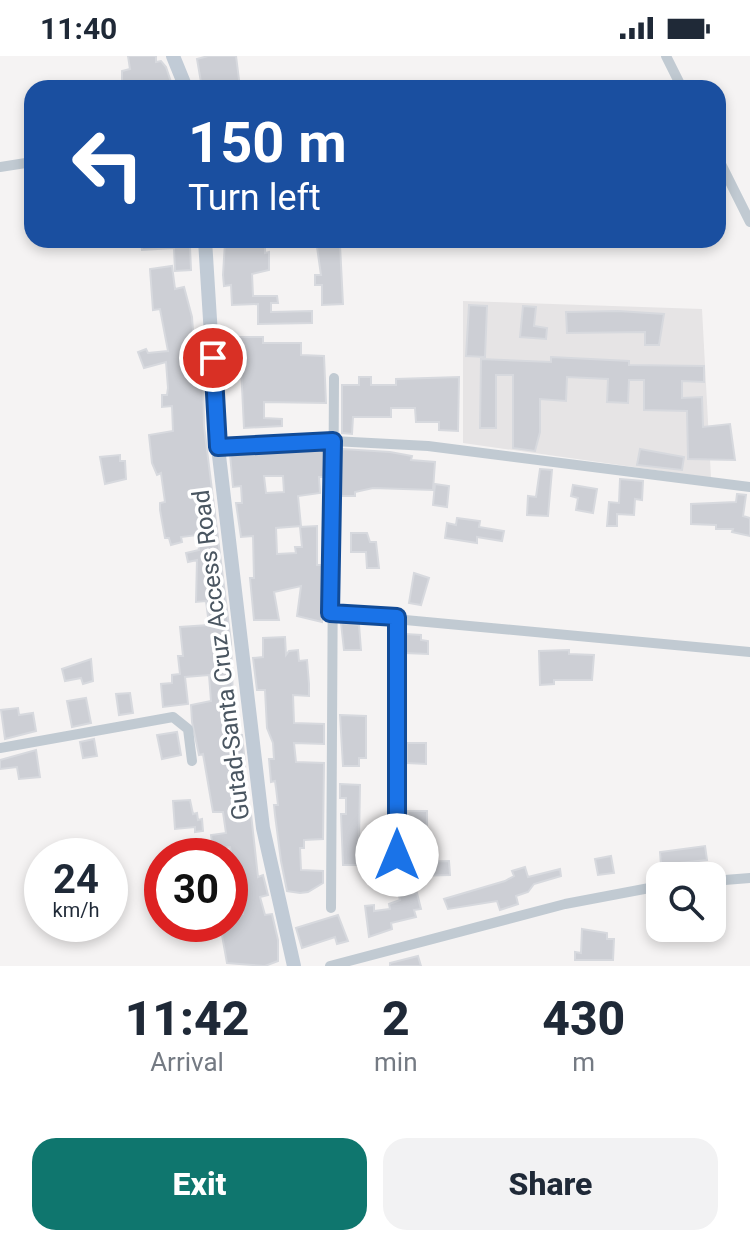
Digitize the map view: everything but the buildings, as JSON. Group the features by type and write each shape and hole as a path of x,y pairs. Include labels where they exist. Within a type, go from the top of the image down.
{"main road":[{"path":"173,56 183,80"},
{"name":"Gutad-Santa Cruz Access Road","path":"206,248 218,447 263,828 294,966"}],"street":[{"path":"666,56 678,80"},
{"path":"0,167 24,163"},
{"path":"726,174 750,222"},
{"path":"331,908 330,613 334,378"},
{"path":"218,447 333,441 428,446 750,487"},
{"path":"330,613 750,652"},
{"path":"397,617 397,855"},
{"path":"0,748 173,717 188,729 192,761"},
{"path":"726,880 750,878"},
{"path":"330,966 565,904 646,889"}],"shaded area":[{"path":"463,301 702,309 711,478 463,443"}],"route":[{"path":"213,358 218,447 333,441 330,613 397,617 397,855"}]}
